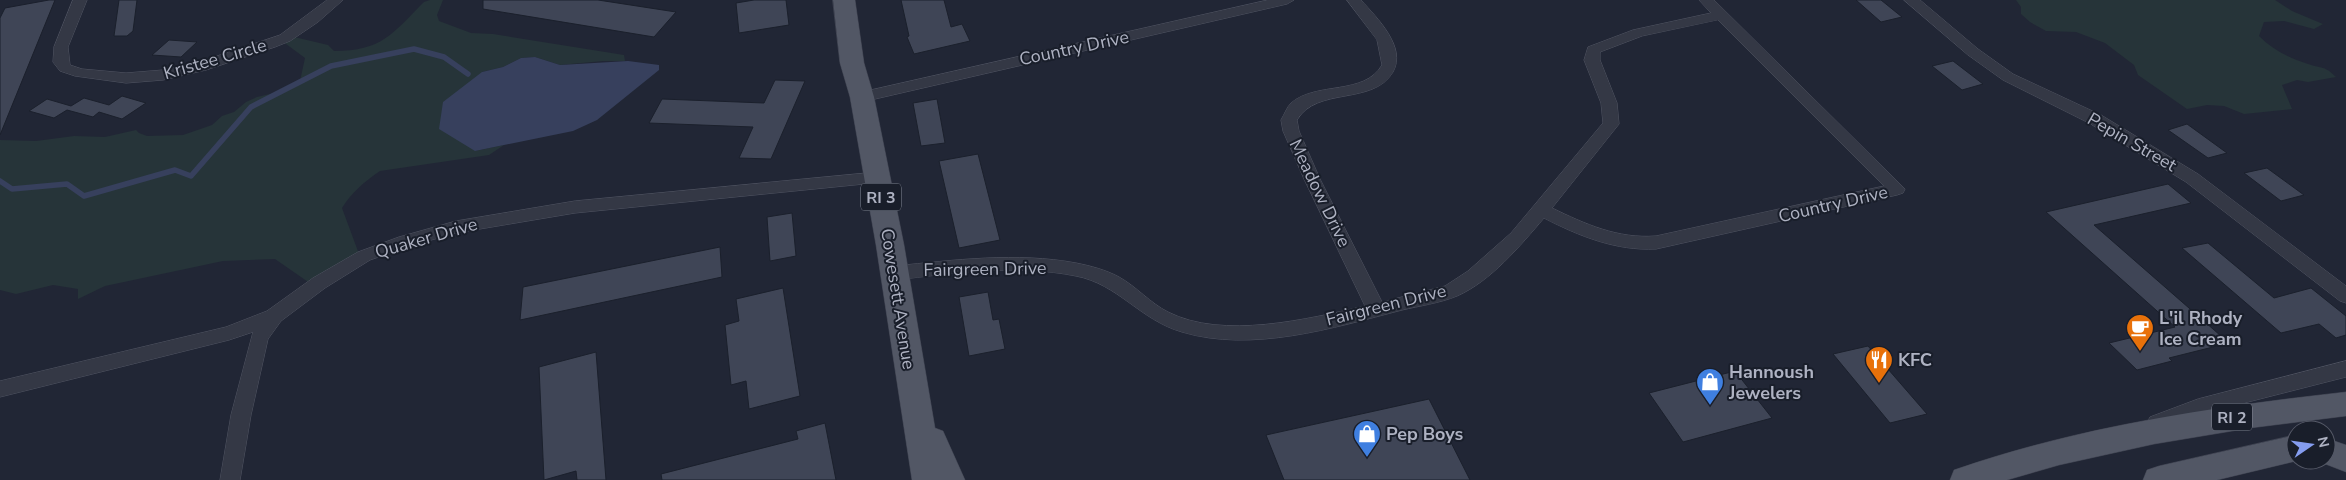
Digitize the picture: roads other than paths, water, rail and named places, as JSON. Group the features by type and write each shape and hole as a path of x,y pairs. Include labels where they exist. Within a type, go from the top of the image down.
{"main road":[{"name":"Cowesett Avenue","path":"844,0 852,63 862,97 895,273 928,480"},
{"path":"914,396 949,480"},
{"name":"RI 2","path":"1966,480 2018,472 2119,438 2248,415 2346,404"},
{"name":"RI 2","path":"2159,480 2286,450"}],"street":[{"name":"Kristee Circle","path":"80,0 61,47 61,62 66,68 80,73 126,78 163,74 206,65 270,44 285,38 336,0"},
{"name":"Country Drive","path":"862,97 1287,0"},
{"name":"Meadow Drive","path":"1354,0 1375,26 1387,46 1390,63 1387,74 1376,82 1310,100 1291,113 1288,122 1299,153 1376,309"},
{"name":"Country Drive","path":"1540,209 1584,231 1608,239 1645,243 1753,223 1897,189 1706,0"},
{"name":"Pepin Street","path":"1911,0 1973,52 2008,78 2095,119 2192,178 2346,296"},
{"name":"Fairgreen Drive","path":"895,273 1008,265 1066,268 1100,275 1123,288 1155,312 1180,326 1213,332 1249,332 1298,326 1451,291 1488,267 1540,209 1611,124 1609,102 1592,60 1593,50 1608,41 1640,32 1721,15"},
{"name":"Quaker Drive","path":"0,389 229,333 274,316 319,283 364,256 405,241 456,227 575,207 878,178"},
{"path":"230,480 241,415 259,337 274,316"},
{"path":"2119,438 2198,407 2346,369"}],"water":[{"path":"535,57 560,65 628,61 659,65 659,70 597,120 573,131 475,151 439,129 443,102 482,72 503,67 521,58"}],"waterway":[{"path":"0,181 12,189 67,184 84,196 175,170 191,176 251,107 331,66 414,49 444,57 468,74"}],"place":[{"name":"L'il Rhody Ice Cream","path":"2140,352"},
{"name":"KFC","path":"1879,384"},
{"name":"Hannoush Jewelers","path":"1710,406"},
{"name":"Pep Boys","path":"1367,458"}]}
